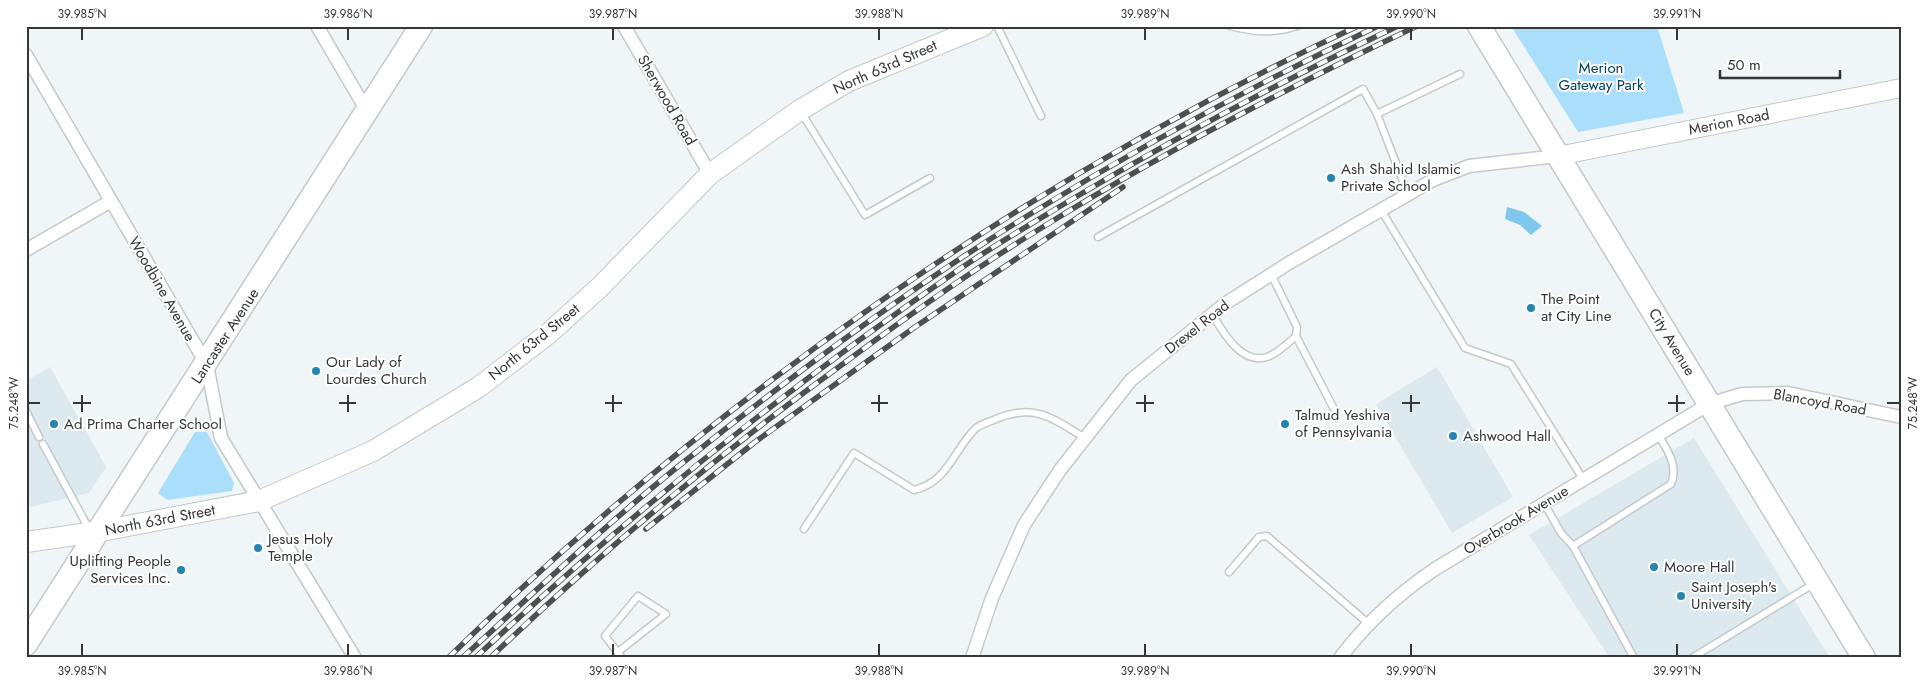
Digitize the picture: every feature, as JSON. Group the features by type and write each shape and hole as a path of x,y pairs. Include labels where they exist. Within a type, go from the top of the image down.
{"highway":[{"name":"Lancaster Avenue","path":"26,644 93,533 206,364 421,26"},
{"name":"City Avenue","path":"1479,26 1864,658"}],"main road":[{"name":"North 63rd Street","path":"26,542 93,533 259,501 373,451 479,387 556,327 600,287 710,174 800,110 850,80 961,30 983,26"}],"street":[{"path":"317,26 367,111"},
{"name":"Sherwood Road","path":"624,26 710,174"},
{"name":"Woodbine Avenue","path":"26,55 206,364 221,438 355,658"},
{"name":"Merion Road","path":"1558,156 1901,88"},
{"name":"Drexel Road","path":"972,658 992,598 1024,525 1060,470 1131,380 1212,314 1271,274 1408,194 1450,172 1469,166 1558,156"},
{"path":"26,250 111,201"},
{"name":"Blancoyd Road","path":"1709,404 1742,394 1788,393 1901,417"},
{"name":"Overbrook Avenue","path":"1340,658 1369,624 1406,589 1434,569 1709,404"}],"lane":[{"path":"997,26 1041,116"},
{"path":"1230,26 1251,31 1282,31 1297,26"},
{"path":"1377,114 1460,74"},
{"path":"1098,236 1363,88 1377,114 1408,194"},
{"path":"800,110 866,215 930,178"},
{"path":"1381,210 1465,348 1511,364 1583,480"},
{"path":"1271,274 1295,321 1297,327 1296,336 1334,409"},
{"path":"1212,314 1230,342 1251,356 1267,357 1296,336"},
{"path":"26,411 39,437"},
{"path":"804,529 854,453 914,490 928,487 939,477 976,428 1014,412 1047,415 1085,438"},
{"path":"1573,546 1671,484 1674,478 1674,465 1658,434"},
{"path":"43,444 93,533"},
{"path":"1544,502 1561,533 1573,546 1634,658"},
{"path":"1228,572 1259,537 1267,536 1369,624"},
{"path":"1692,658 1818,582"},
{"path":"638,596 666,614 620,655 605,636 638,596"}],"shaded area":[{"path":"1507,207 1524,212 1542,226 1531,235 1520,225 1505,219"},
{"name":"Ad Prima Charter School","path":"50,367 106,467 89,493 26,508 26,381"},
{"path":"1437,367 1513,497 1452,533 1376,404"},
{"name":"Saint Joseph's University","path":"1694,438 1830,658 1610,658 1529,535"}],"green space":[{"name":"Merion Gateway Park","path":"1511,26 1657,26 1684,113 1578,132"},
{"path":"195,432 207,432 234,483 232,491 167,500 158,493"}],"railway":[{"path":"448,658 549,563 654,473 764,386 877,304 993,226 1112,154 1234,87 1358,26"},
{"path":"462,658 572,557 656,484 769,395 855,331 942,270 1032,213 1160,138 1290,69 1378,26"},
{"path":"475,658 590,555 707,457 829,363 968,263 1069,201 1190,131 1398,26"},
{"path":"490,658 621,539 757,428 897,324 967,276 1084,202 1177,148 1320,73 1417,26"},
{"path":"646,529 755,442 915,327 1123,187"}],"place":[{"name":"Ash Shahid Islamic Private School","path":"1331,178"},
{"name":"The Point at City Line","path":"1531,308"},
{"name":"Our Lady of Lourdes Church","path":"316,371"},
{"name":"Ad Prima Charter School","path":"54,424"},
{"name":"Talmud Yeshiva of Pennsylvania","path":"1285,424"},
{"name":"Ashwood Hall","path":"1453,436"},
{"name":"Jesus Holy Temple","path":"258,548"},
{"name":"Moore Hall","path":"1654,567"},
{"name":"Uplifting People Services Inc.","path":"181,570"},
{"name":"Saint Joseph's University","path":"1681,596"}]}
